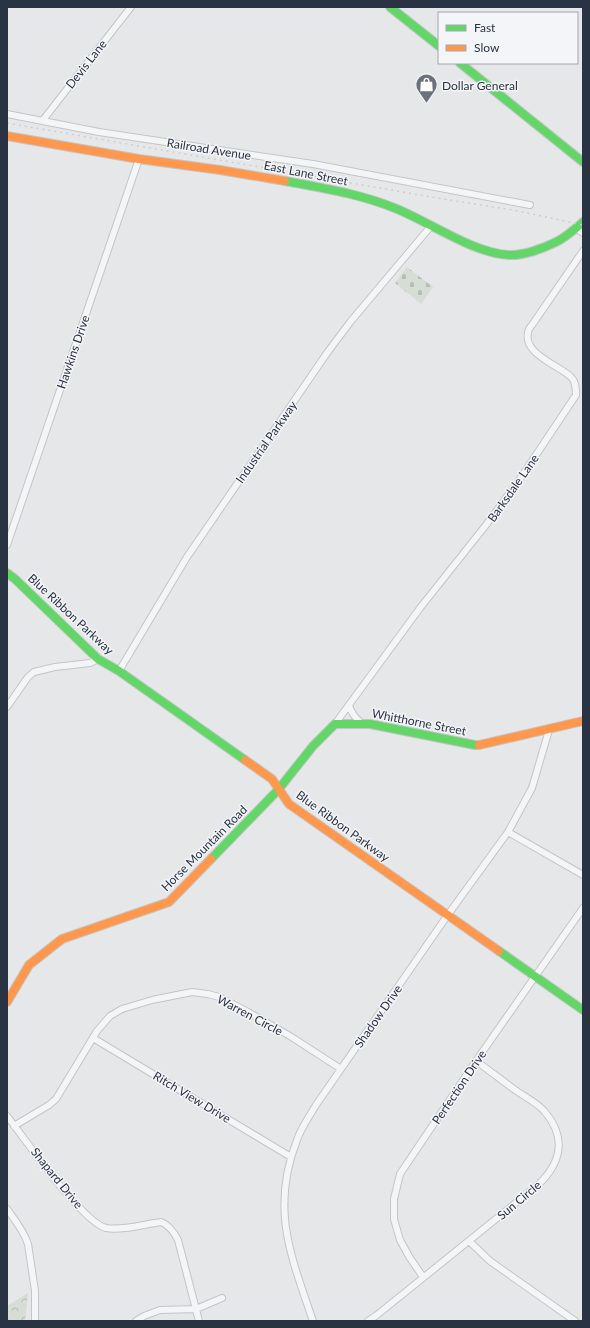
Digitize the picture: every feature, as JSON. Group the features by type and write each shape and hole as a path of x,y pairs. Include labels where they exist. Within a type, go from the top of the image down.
{"street":[{"name":"Devis Lane","path":"46,121 43,120 131,7"},
{"path":"390,7 438,45"},
{"path":"461,64 583,162"},
{"name":"Railroad Avenue","path":"7,114 99,132 313,164 530,205"},
{"name":"East Lane Street","path":"7,136 140,159 220,170 327,188 360,196 397,209 480,249 510,255 534,252 557,242 580,231 583,222"},
{"name":"Hawkins Drive","path":"7,545 140,159"},
{"name":"Industrial Parkway","path":"119,671 188,557 327,353 351,321 431,226"},
{"name":"Barksdale Lane","path":"335,724 420,608 518,482 576,395 576,387 572,378 534,352 527,340 528,333 532,325 583,251"},
{"name":"Blue Ribbon Parkway","path":"7,573 16,579 98,659 119,671 272,779 278,790 289,804 583,1010"},
{"path":"7,707 28,677 34,672 55,667 90,663 98,659"},
{"path":"349,706 355,718 362,724"},
{"name":"Whitthorne Street","path":"335,724 370,724 475,745 486,744 583,721"},
{"path":"278,790 313,746 335,724"},
{"name":"Shadow Drive","path":"313,1321 291,1257 286,1232 283,1200 291,1157 297,1138 316,1105 341,1068 447,916 508,832 532,788 549,730"},
{"name":"Horse Mountain Road","path":"7,1002 30,965 62,939 169,902 278,790"},
{"path":"508,832 583,875"},
{"name":"Perfection Drive","path":"423,1277 400,1240 394,1219 394,1199 400,1174 476,1061 583,908"},
{"name":"Warren Circle","path":"14,1126 49,1105 56,1099 102,1023 110,1016 122,1009 152,1000 192,992 220,997 290,1036 341,1068"},
{"name":"Ritch View Drive","path":"93,1038 291,1157"},
{"name":"Sun Circle","path":"368,1321 469,1241 548,1175 556,1160 560,1144 557,1129 545,1112 476,1061"},
{"name":"Shapard Drive","path":"7,1116 71,1199 96,1223 104,1227 114,1229 161,1222 175,1233 196,1309"},
{"path":"7,1209 20,1226 28,1244 35,1291 35,1321"},
{"path":"469,1241 490,1261 574,1321"},
{"path":"136,1321 144,1316 160,1310 196,1309 222,1298"},
{"path":"196,1309 199,1321"}],"green space":[{"path":"407,267 433,287 421,304 395,283"},
{"path":"28,1293 25,1321 7,1321 7,1306"}],"railway":[{"path":"7,123 513,210 583,225"}],"traffic: fast":[{"path":"390,7 438,45"},
{"path":"461,64 583,162"},
{"path":"285,181 370,199 397,209 481,249 509,255 527,253 540,249 560,240 583,222"},
{"path":"7,573 98,659 119,671 245,760"},
{"path":"211,859 278,790 313,746 335,724 370,724 479,745"},
{"path":"499,951 583,1010"}],"traffic: slow":[{"path":"7,136 139,159 285,181"},
{"path":"479,745 583,721"},
{"path":"245,760 272,779 289,804 499,951"},
{"path":"7,1002 29,965 62,939 169,902 211,859"}],"place":[{"name":"Dollar General","path":"427,104"}]}
